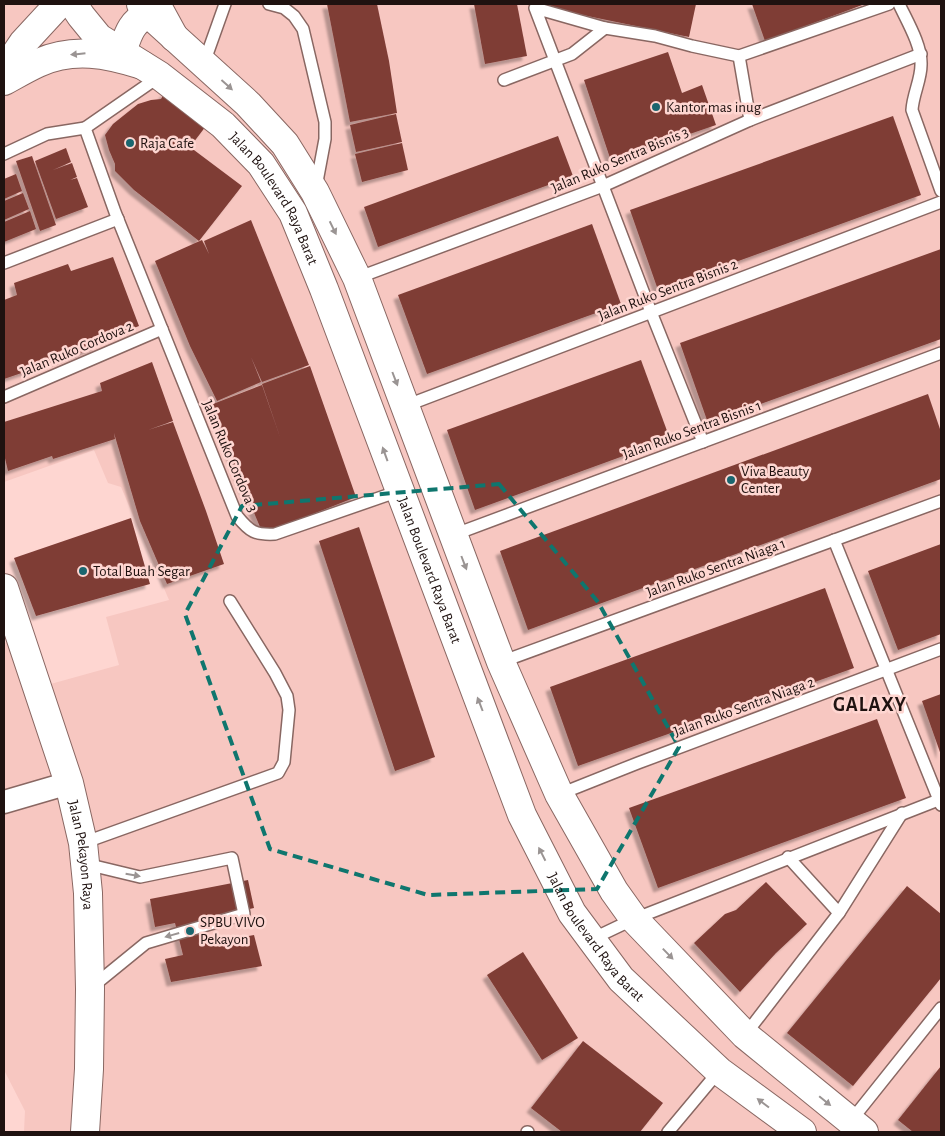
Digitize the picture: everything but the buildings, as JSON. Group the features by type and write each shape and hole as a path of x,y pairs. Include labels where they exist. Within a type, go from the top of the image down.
{"main road":[{"path":"4,71 23,43 59,4"},
{"name":"Jalan Boulevard Raya Barat","path":"73,4 98,38 141,65 223,124 261,164 293,213 324,289 522,815 572,913 621,979 719,1071 802,1132"},
{"path":"141,65 131,28 140,18 148,14 149,8"},
{"path":"149,8 174,37 248,104 285,144 315,192 357,278 501,662 559,794 614,892 634,919 744,1035 857,1127"},
{"path":"4,81 40,62 91,53 115,56 141,65"},
{"path":"324,289 357,278"},
{"name":"Jalan Pekayon Raya","path":"7,605 69,784 85,854 88,893 90,988 90,1069 85,1132"}],"street":[{"path":"4,802 69,784"}],"lane":[{"path":"204,64 225,4"},
{"path":"269,4 284,8 294,16 303,29 325,122 325,139 315,192"},
{"path":"534,6 605,28 656,36 739,56 889,4"},
{"path":"899,4 921,54 922,67 913,97 912,110 941,191"},
{"path":"534,6 651,312 703,442"},
{"path":"504,80 572,54 605,28"},
{"name":"Jalan Ruko Sentra Bisnis 3","path":"357,278 603,186 750,120 921,54"},
{"path":"739,56 750,120"},
{"path":"4,154 47,134 85,128 141,65"},
{"name":"Jalan Ruko Cordova 3","path":"85,128 118,218 237,516 251,531 262,534 275,534 399,491"},
{"name":"Jalan Ruko Sentra Bisnis 2","path":"405,406 941,202"},
{"path":"4,263 118,218"},
{"name":"Jalan Ruko Cordova 2","path":"4,397 162,329"},
{"name":"Jalan Ruko Sentra Bisnis 1","path":"453,535 941,354"},
{"name":"Jalan Ruko Sentra Niaga 1","path":"501,662 941,501"},
{"path":"592,939 634,919 788,857 902,813 940,801 834,540"},
{"path":"85,854 278,773 284,762 289,710 287,696 261,649 230,601"},
{"name":"Jalan Ruko Sentra Niaga 2","path":"559,794 941,649"},
{"path":"744,1035 839,913 902,813"},
{"path":"85,854 140,877 232,858 244,914 146,943 90,988"},
{"path":"788,857 839,913"},
{"path":"857,1127 941,1008"},
{"path":"668,1132 719,1071"}],"highlighted area":[{"path":"499,484 598,602 679,747 597,889 428,895 270,849 185,614 242,506"}],"shaded area":[{"path":"4,4 941,4 941,1132 24,1132 25,1111 4,1070 4,643 33,637 47,685 119,665 106,617 169,600 121,487 108,483 94,450 4,482"}],"place":[{"name":"Kantor mas inug","path":"656,107"},
{"name":"Raja Cafe","path":"130,143"},
{"name":"Viva Beauty Center","path":"731,480"},
{"name":"Total Buah Segar","path":"83,571"},
{"name":"SPBU VIVO Pekayon","path":"190,931"}],"district":[{"name":"GALAXY","path":"870,705"}]}
